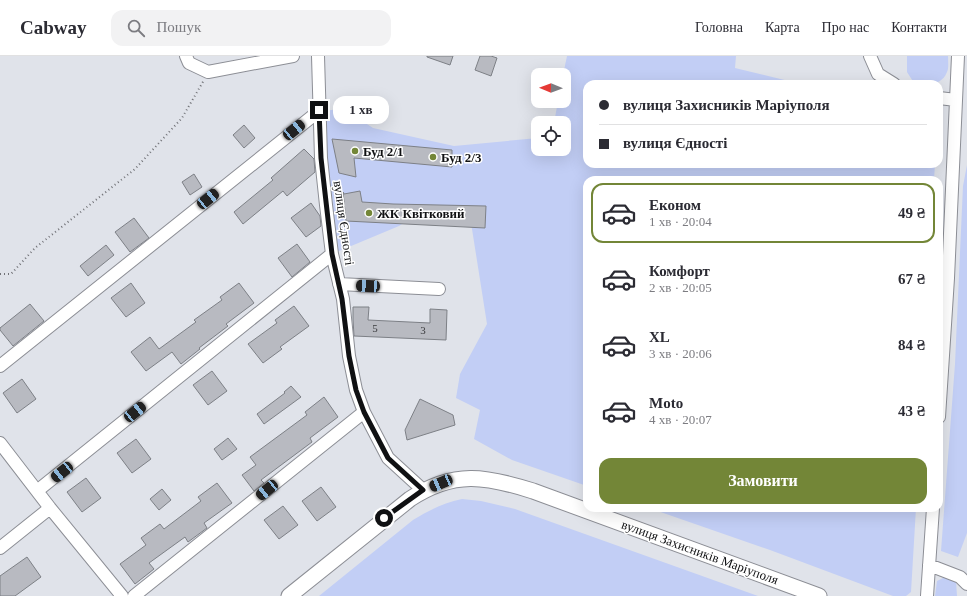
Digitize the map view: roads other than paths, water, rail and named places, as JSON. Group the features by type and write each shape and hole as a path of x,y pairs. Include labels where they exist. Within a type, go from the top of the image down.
{"main road":[{"name":"вулиця Захисників Маріуполя","path":"289,596 395,509 423,490 441,483 463,478 506,482 583,509"},
{"name":"вулиця Захисників Маріуполя","path":"590,512 818,596"}],"street":[{"path":"186,56 189,63 208,72 293,56"},
{"name":"вулиця Єдності","path":"318,56 322,166 332,254 342,299 349,356 356,390 364,412 388,458 423,490"},
{"path":"870,56 878,74 888,80"},
{"path":"943,356 958,56"},
{"path":"943,98 956,100"},
{"path":"0,366 319,110"},
{"path":"37,491 332,254"},
{"path":"339,284 439,289"},
{"path":"134,596 364,412"},
{"path":"0,444 122,596"},
{"path":"0,548 50,508"},
{"path":"927,596 933,512"},
{"path":"930,565 960,577 967,584"}],"place":[{"name":"Буд 2/1","path":"355,151"},
{"name":"Буд 2/3","path":"433,157"},
{"name":"ЖК Квітковий","path":"369,213"}]}
